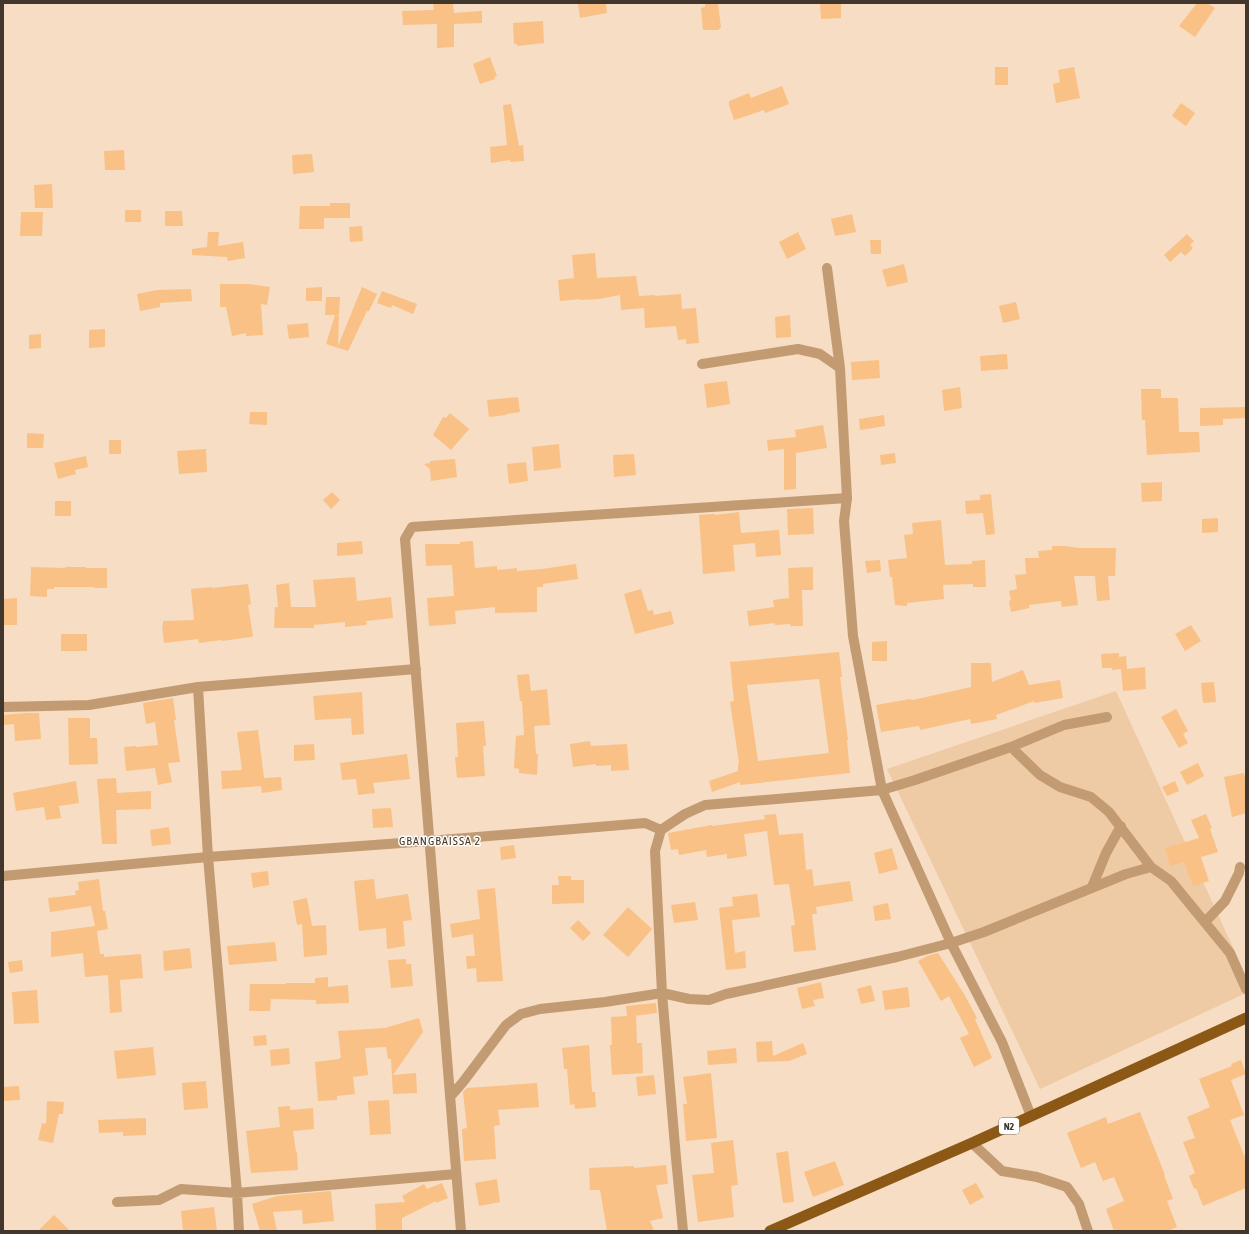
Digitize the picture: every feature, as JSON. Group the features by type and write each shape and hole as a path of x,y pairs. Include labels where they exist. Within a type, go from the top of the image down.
{"highway":[{"name":"N2","path":"770,1231 972,1143 1246,1018"}],"street":[{"path":"827,268 840,368 847,498 844,521 853,636 882,790 951,943 1002,1042 1031,1116"},
{"path":"702,364 798,349 820,354 840,368"},
{"path":"460,1231 405,538 412,527 847,498"},
{"path":"3,707 89,704 198,687 416,669"},
{"path":"198,687 208,857 237,1192 239,1231"},
{"path":"683,1231 662,993 655,851 661,830 685,814 705,805 882,790 1011,748 1064,725 1107,717"},
{"path":"1011,748 1040,775 1060,787 1091,796 1109,812 1151,867 1171,882 1230,953 1246,989"},
{"path":"3,876 208,857 645,823 661,830"},
{"path":"1092,887 1106,853 1121,826"},
{"path":"450,1097 506,1025 520,1014 540,1009 605,1002 662,993 689,999 709,1000 726,994 897,957 951,943 984,932 1092,887 1126,874 1151,867"},
{"path":"1205,922 1225,901 1239,873 1240,867"},
{"path":"972,1143 1002,1171 1037,1177 1068,1187 1079,1204 1088,1231"},
{"path":"117,1202 159,1200 181,1189 237,1192 456,1174"}],"shaded area":[{"path":"1116,691 1246,976 1246,993 1040,1089 887,769"}],"building":[{"path":"433,3 453,3 454,13 482,11 482,23 454,24 454,47 437,48 437,24 403,25 402,11 434,10"},
{"path":"578,3 606,3 607,13 580,18"},
{"path":"705,3 718,3 721,28 719,30 703,30 701,8 705,7"},
{"path":"820,3 841,3 841,18 821,19"},
{"path":"1197,3 1207,3 1215,8 1195,37 1179,26"},
{"path":"543,21 544,43 517,46 517,44 514,44 513,23"},
{"path":"490,57 497,76 494,77 495,79 480,84 473,64"},
{"path":"995,67 1008,67 1008,85 995,85"},
{"path":"1074,67 1080,98 1056,103 1053,84 1060,82 1058,70"},
{"path":"782,86 789,104 765,113 764,110 734,120 729,101 749,93 751,98"},
{"path":"1181,103 1195,113 1186,126 1172,116"},
{"path":"511,104 519,146 523,145 524,161 510,162 510,160 491,163 490,147 507,145 503,105"},
{"path":"124,150 125,170 105,170 104,151"},
{"path":"312,154 314,172 293,174 292,155"},
{"path":"52,184 53,208 35,208 34,185"},
{"path":"330,203 350,203 350,218 324,218 324,229 299,229 300,206 330,206"},
{"path":"125,210 141,210 141,222 125,222"},
{"path":"165,211 182,211 183,226 165,226"},
{"path":"21,212 43,212 42,236 20,236"},
{"path":"852,214 856,232 835,236 831,219"},
{"path":"362,226 363,241 350,242 349,227"},
{"path":"208,232 219,232 218,246 243,242 245,258 228,261 227,257 192,255 192,249 207,247"},
{"path":"798,232 806,249 787,259 779,242"},
{"path":"1187,234 1194,241 1190,245 1193,248 1185,256 1181,252 1170,262 1164,255"},
{"path":"870,240 881,240 881,254 871,254"},
{"path":"595,253 597,278 636,276 639,296 681,294 682,309 696,308 699,343 686,344 686,339 678,340 676,326 645,328 644,308 621,310 620,295 599,299 560,301 558,280 574,278 572,255"},
{"path":"904,264 908,282 887,287 882,270"},
{"path":"220,284 248,284 270,287 267,305 261,304 263,335 246,336 246,333 232,336 226,307 220,307"},
{"path":"322,287 322,301 306,301 306,288"},
{"path":"362,287 377,294 369,311 367,311 348,351 326,344 335,315 325,315 326,297 340,297 339,315 336,315 339,316 338,346"},
{"path":"191,289 192,301 160,303 160,307 140,311 137,294 157,290"},
{"path":"382,291 417,304 413,314 392,305 391,308 377,303"},
{"path":"1016,302 1020,319 1003,323 999,306"},
{"path":"790,315 791,337 776,338 775,317"},
{"path":"308,323 309,337 289,339 287,325"},
{"path":"105,329 105,347 89,348 89,330"},
{"path":"41,334 41,348 29,349 29,335"},
{"path":"1007,354 1008,369 981,371 980,356"},
{"path":"879,360 880,378 852,380 851,362"},
{"path":"727,381 730,404 707,408 704,384"},
{"path":"960,387 962,408 944,411 942,390"},
{"path":"1141,389 1161,389 1161,398 1178,398 1179,432 1199,432 1200,452 1147,455 1145,420 1142,420"},
{"path":"518,397 520,412 489,417 487,400"},
{"path":"1246,407 1246,418 1223,419 1223,425 1200,426 1200,408"},
{"path":"250,412 267,412 267,425 249,424"},
{"path":"450,413 469,429 451,450 433,435 443,417 446,418"},
{"path":"884,415 885,426 860,430 859,419"},
{"path":"823,425 827,448 796,453 796,489 784,490 784,449 768,451 767,440 796,437 795,430"},
{"path":"27,433 44,434 43,448 27,448"},
{"path":"109,440 121,440 121,454 109,454"},
{"path":"559,444 561,468 534,471 532,447"},
{"path":"206,449 207,472 179,474 177,451"},
{"path":"895,453 896,463 881,465 880,455"},
{"path":"634,454 636,475 614,477 613,455"},
{"path":"86,456 88,467 75,470 76,474 58,479 54,463"},
{"path":"455,459 457,477 431,481 430,469 424,464 430,463 430,461"},
{"path":"526,462 528,481 509,484 507,464"},
{"path":"1162,482 1162,501 1142,502 1141,483"},
{"path":"332,492 340,500 331,509 323,500"},
{"path":"991,494 995,534 986,535 983,513 966,514 965,501 980,500 980,495"},
{"path":"55,501 71,501 71,516 55,516"},
{"path":"813,508 814,534 788,535 787,509"},
{"path":"739,512 741,533 779,530 781,555 756,557 755,543 733,545 735,571 703,574 699,515"},
{"path":"1218,518 1218,532 1202,533 1202,519"},
{"path":"941,520 945,565 972,564 972,561 985,560 986,587 973,587 973,584 943,585 944,599 907,603 907,606 895,605 892,577 890,577 888,560 907,558 904,535 913,534 912,523"},
{"path":"362,541 363,554 337,556 337,543"},
{"path":"473,541 475,568 497,566 497,570 517,568 517,571 576,564 578,579 543,584 543,587 537,587 537,612 495,613 495,607 455,611 456,624 429,626 427,598 454,596 452,565 426,566 425,544 460,544 460,542"},
{"path":"1052,546 1116,548 1115,576 1108,576 1110,600 1097,601 1095,576 1074,576 1078,605 1062,607 1061,601 1029,605 1029,608 1011,612 1009,591 1017,589 1015,575 1026,574 1025,558 1039,558 1038,551 1052,550"},
{"path":"880,560 881,571 867,573 865,561"},
{"path":"31,567 107,568 107,588 54,587 54,589 47,589 47,597 30,596"},
{"path":"813,567 813,590 802,590 803,626 790,626 790,624 775,625 775,623 749,626 747,611 774,607 773,600 789,598 788,568"},
{"path":"355,577 357,601 391,597 393,618 366,621 367,624 365,625 345,627 345,622 314,625 314,628 275,628 275,607 278,607 276,585 289,583 291,607 316,607 313,580"},
{"path":"248,584 251,604 248,605 253,636 199,643 198,639 164,643 163,621 194,620 191,589"},
{"path":"641,589 648,611 653,610 654,615 671,611 674,624 635,634 624,594"},
{"path":"17,598 17,625 3,625 3,599"},
{"path":"1191,625 1201,641 1185,651 1175,634"},
{"path":"61,634 87,634 87,651 61,651"},
{"path":"887,641 887,661 872,661 872,642"},
{"path":"839,652 842,677 840,677 848,740 850,773 740,785 740,782 712,792 709,781 738,771 739,763 730,702 734,701 730,662","holes":["819,679 829,753 758,761 747,685"]},
{"path":"1119,653 1119,657 1126,656 1127,669 1145,667 1146,689 1123,691 1121,669 1112,670 1112,668 1102,668 1101,654"},
{"path":"971,663 991,663 992,682 1023,670 1029,685 1060,680 1063,698 1034,703 1034,701 996,715 997,719 971,724 970,719 920,730 919,726 881,732 876,705 910,699 913,700 971,687"},
{"path":"529,674 531,691 547,689 550,725 534,726 536,754 538,754 537,775 519,773 519,769 514,768 516,736 524,735 522,701 520,701 517,675"},
{"path":"1214,682 1216,702 1203,703 1201,683"},
{"path":"362,692 364,734 352,735 351,718 315,720 313,696"},
{"path":"173,698 176,720 174,720 180,762 168,763 172,782 158,785 155,768 126,771 124,747 158,745 155,722 146,724 143,703"},
{"path":"1176,709 1188,731 1183,734 1188,743 1179,748 1161,717"},
{"path":"39,713 41,739 15,741 14,724 3,725 3,715"},
{"path":"68,718 90,718 90,738 97,738 98,764 69,765"},
{"path":"484,721 486,746 483,746 485,776 457,778 455,757 458,757 456,723"},
{"path":"258,730 264,778 281,777 282,790 262,793 261,786 222,789 221,771 242,770 237,732"},
{"path":"590,741 591,746 627,744 629,770 611,771 611,765 596,766 596,764 573,767 570,744"},
{"path":"314,744 315,760 294,761 294,745"},
{"path":"407,754 410,779 373,783 375,793 358,795 356,779 342,780 340,763"},
{"path":"1198,763 1204,776 1187,785 1180,772"},
{"path":"1244,773 1246,782 1246,813 1232,817 1224,777"},
{"path":"116,778 117,793 151,791 151,809 116,810 117,844 102,844 97,779"},
{"path":"76,781 79,803 59,806 61,818 46,820 44,807 16,811 13,793"},
{"path":"1175,781 1179,791 1167,796 1162,787"},
{"path":"391,808 393,827 373,828 372,809"},
{"path":"776,814 779,835 803,833 806,870 812,869 814,886 850,881 853,901 816,907 817,914 812,914 816,950 794,952 791,926 795,925 789,884 774,885 767,831 744,834 747,856 727,859 727,854 707,857 706,850 679,855 678,849 671,850 668,833 712,825 765,819 764,815"},
{"path":"1206,814 1212,828 1210,829 1218,852 1201,857 1209,881 1193,886 1184,862 1170,866 1165,848 1199,838 1191,820"},
{"path":"169,827 171,844 152,846 150,830"},
{"path":"514,845 516,858 501,860 500,847"},
{"path":"892,848 898,869 879,874 874,853"},
{"path":"268,871 269,885 253,888 251,873"},
{"path":"558,876 571,876 571,880 584,880 584,903 552,904 552,885 559,885"},
{"path":"99,879 103,911 105,911 108,929 97,931 100,954 104,954 104,957 141,954 143,978 120,980 122,1012 110,1013 108,975 85,977 83,953 51,957 51,932 95,926 91,906 50,912 48,898 76,895 75,891 79,890 78,882"},
{"path":"374,879 376,899 408,894 412,920 403,921 405,946 387,949 386,928 359,931 354,881"},
{"path":"495,888 503,981 477,982 476,968 467,969 466,956 475,956 473,934 452,938 450,924 480,919 477,890"},
{"path":"757,894 760,917 732,920 735,953 745,951 746,968 726,970 719,908 733,906 732,897"},
{"path":"307,898 312,926 326,925 327,955 304,957 302,924 297,925 293,901"},
{"path":"695,902 698,920 674,923 671,905"},
{"path":"888,903 891,919 875,921 873,906"},
{"path":"628,907 652,929 628,957 603,935"},
{"path":"578,920 591,933 583,941 570,928"},
{"path":"275,942 277,961 229,965 227,946"},
{"path":"190,948 192,968 164,971 163,951"},
{"path":"938,953 964,994 977,1018 975,1019 992,1058 974,1067 960,1038 969,1034 949,996 941,1001 918,961 927,956"},
{"path":"406,959 406,964 411,964 413,986 391,988 388,960"},
{"path":"22,960 23,971 10,973 8,962"},
{"path":"328,977 328,987 348,985 349,1003 316,1004 316,1000 271,999 270,1011 249,1011 250,984 315,983 315,978"},
{"path":"821,982 824,998 813,1000 815,1006 802,1009 797,988"},
{"path":"871,985 875,1001 861,1004 857,989"},
{"path":"908,987 910,1007 885,1010 882,991"},
{"path":"37,990 39,1023 14,1024 12,992"},
{"path":"656,1003 657,1013 634,1016 636,1016 637,1043 642,1043 643,1073 612,1075 610,1045 612,1045 611,1017 627,1016 626,1006"},
{"path":"419,1018 423,1032 393,1075 416,1073 417,1093 393,1094 391,1059 388,1059 386,1047 365,1048 368,1075 353,1077 355,1094 337,1096 337,1100 318,1101 315,1062 341,1058 338,1031 385,1028"},
{"path":"266,1035 267,1045 254,1046 253,1036"},
{"path":"772,1041 773,1056 803,1043 807,1054 789,1061 757,1062 756,1042"},
{"path":"589,1045 592,1092 595,1092 596,1107 575,1109 574,1104 570,1105 567,1069 564,1069 562,1048"},
{"path":"153,1047 156,1075 117,1079 114,1051"},
{"path":"289,1048 290,1064 271,1066 270,1050"},
{"path":"736,1048 737,1063 708,1065 707,1051"},
{"path":"1241,1060 1246,1074 1231,1080 1244,1115 1230,1120 1246,1160 1246,1188 1203,1206 1196,1188 1194,1189 1189,1176 1195,1173 1183,1142 1195,1138 1187,1117 1210,1107 1199,1079 1232,1066 1231,1064"},
{"path":"711,1073 717,1138 686,1141 683,1104 687,1104 683,1077"},
{"path":"654,1075 656,1094 638,1096 636,1077"},
{"path":"206,1081 208,1108 184,1110 182,1083"},
{"path":"537,1083 539,1107 498,1110 500,1125 494,1126 496,1159 464,1161 462,1129 467,1128 463,1092 467,1088"},
{"path":"19,1086 20,1100 3,1101 3,1087"},
{"path":"389,1100 391,1134 370,1135 368,1101"},
{"path":"47,1101 64,1102 63,1114 59,1114 53,1143 38,1140 42,1123 46,1124"},
{"path":"290,1106 290,1110 313,1108 314,1129 293,1131 297,1152 298,1170 251,1173 246,1131 280,1127 278,1107"},
{"path":"1140,1112 1173,1199 1167,1201 1177,1227 1167,1231 1114,1231 1106,1209 1124,1201 1114,1177 1103,1181 1095,1162 1081,1168 1067,1133 1106,1117 1108,1124"},
{"path":"146,1118 146,1135 123,1136 123,1132 99,1133 98,1120"},
{"path":"733,1140 738,1185 731,1186 734,1217 698,1222 692,1175 714,1173 711,1143"},
{"path":"788,1151 794,1202 783,1203 776,1153"},
{"path":"835,1161 844,1185 813,1197 804,1172"},
{"path":"666,1165 668,1184 656,1185 663,1218 650,1221 654,1231 607,1231 600,1190 590,1190 589,1168 634,1166 634,1168"},
{"path":"497,1179 500,1202 479,1206 475,1183"},
{"path":"442,1183 448,1198 436,1203 436,1201 402,1218 402,1231 376,1231 375,1204 405,1202 402,1196 424,1184 427,1189"},
{"path":"976,1183 984,1197 970,1205 962,1190"},
{"path":"331,1191 334,1221 303,1224 302,1210 273,1212 277,1231 260,1231 252,1204 277,1196"},
{"path":"214,1207 217,1231 183,1231 181,1211"},
{"path":"54,1215 70,1231 38,1231"}],"district":[{"name":"GBANGBAISSA 2","path":"440,841"}]}
